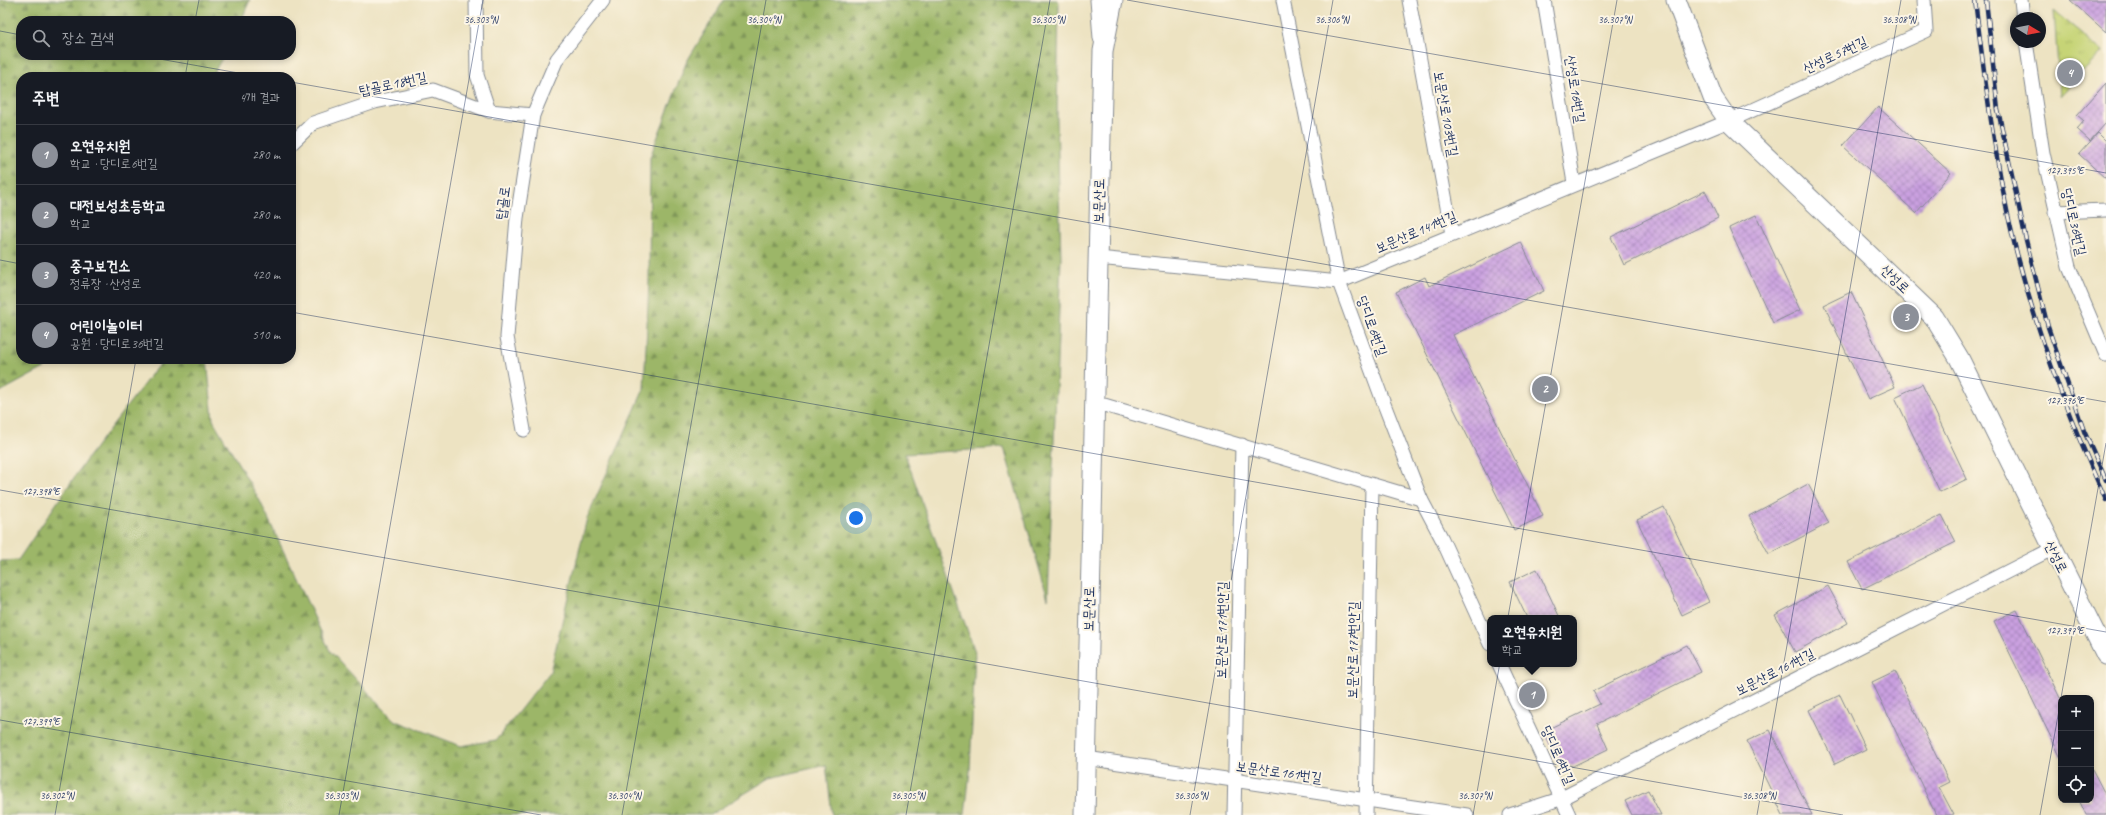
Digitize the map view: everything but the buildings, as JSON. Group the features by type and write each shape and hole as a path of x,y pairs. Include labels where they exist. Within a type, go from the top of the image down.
{"main road":[{"name":"보문산로","path":"1085,815 1103,51 1113,0"},
{"name":"산성로","path":"1676,0 1714,98 1729,120 1934,317 1959,358 2052,549 2106,655"}],"street":[{"path":"476,0 478,75 489,111"},
{"name":"탑골로","path":"524,430 507,337 517,218 533,115 557,59 603,0"},
{"path":"1100,0 1103,51"},
{"name":"당디로6번길","path":"1283,0 1339,282 1421,499 1442,539 1487,637"},
{"name":"보문산로103번길","path":"1409,0 1452,234"},
{"name":"산성로16번길","path":"1544,0 1574,183"},
{"name":"산성로57번길","path":"1729,120 1926,31 1924,0"},
{"path":"2021,0 2022,12"},
{"name":"당디로36번길","path":"2027,48 2043,153 2055,212 2069,267 2106,355"},
{"name":"탑골로18번길","path":"296,139 313,123 375,102 433,90 489,111 533,115"},
{"name":"보문산로141번길","path":"1098,258 1339,282 1574,183 1729,120"},
{"path":"2055,212 2106,210"},
{"path":"1094,402 1421,499"},
{"name":"보문산로171번안길","path":"1234,815 1242,446"},
{"name":"보문산로177번안길","path":"1366,815 1372,485"},
{"name":"보문산로161번길","path":"1510,815 1560,799 2052,549"},
{"name":"당디로6번길","path":"1500,667 1560,799 1569,815"},
{"name":"보문산로161번길","path":"1086,758 1234,782 1467,815"}],"green space":[{"path":"0,0 250,0 243,16 16,16 16,60 221,60 214,72 16,72 16,364 52,364 0,392"},
{"path":"724,0 1057,0 1059,2 1057,119 1061,258 1048,599 1004,448 905,454 975,652 970,771 965,815 832,815 826,765 770,778 710,815 0,815 0,561 18,560 88,457 161,364 207,364 213,420 260,501 330,651 394,720 461,746 496,740 550,672 587,518 644,389 649,282 650,157 686,63"},
{"path":"2054,11 2103,51 2060,96"}],"railway":[{"path":"1975,0 1996,152 2014,242 2032,308 2054,373 2092,469 2106,500"},
{"path":"1986,0 1998,110 2026,240 2048,327 2084,431 2106,480"}],"place":[{"name":"어린이놀이터","path":"2070,73"},
{"name":"중구보건소","path":"1906,317"},
{"name":"대전보성초등학교","path":"1545,389"},
{"name":"오현유치원","path":"1532,695"}]}
